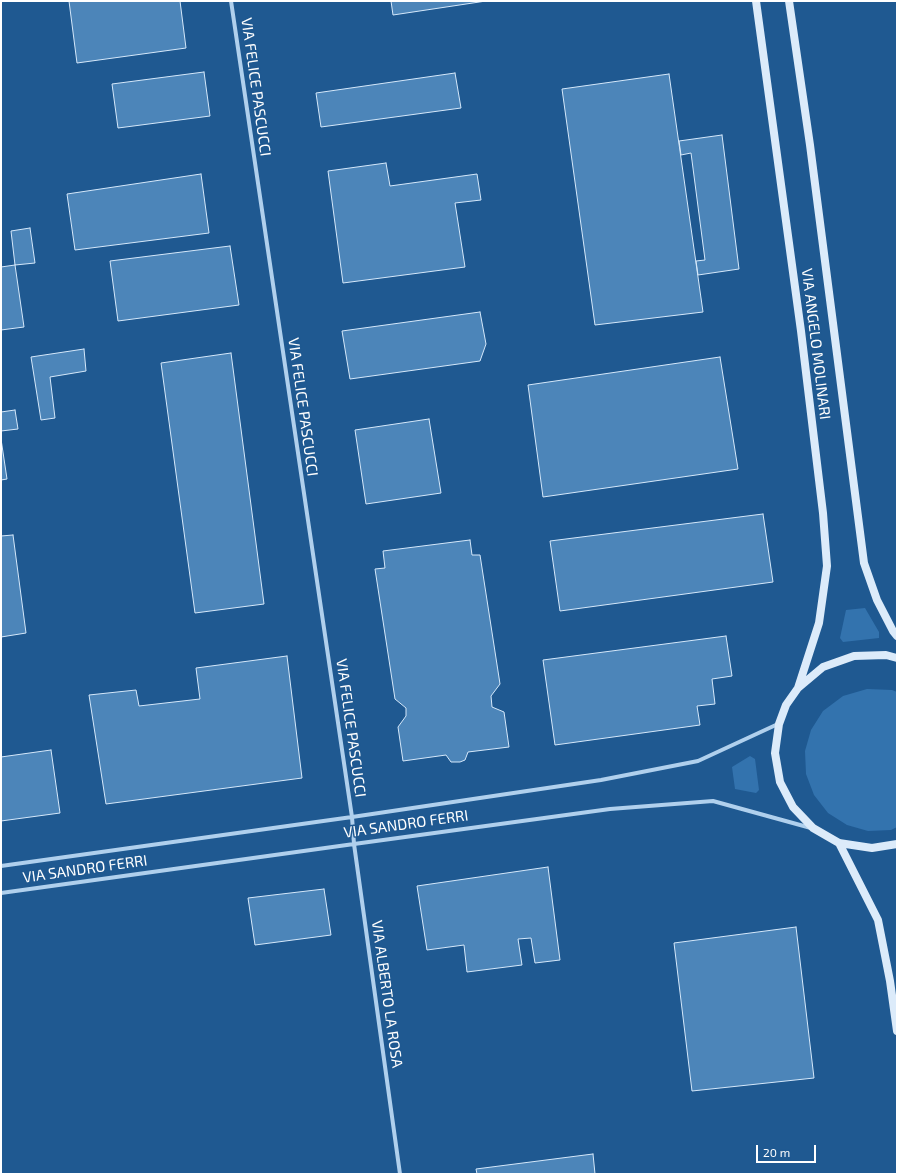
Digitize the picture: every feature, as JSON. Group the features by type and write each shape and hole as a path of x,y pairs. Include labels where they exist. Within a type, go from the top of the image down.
{"street":[{"name":"VIA FELICE PASCUCCI","path":"231,1 352,817"},
{"name":"VIA ANGELO MOLINARI","path":"756,1 824,513 827,566 819,623 798,688"},
{"name":"VIA ANGELO MOLINARI","path":"789,1 812,160 864,563 877,600 897,636"},
{"path":"897,658 886,655 854,656 823,667 798,688 786,705 778,724 775,753 780,782 793,807 813,828 839,843 872,848 897,844"},
{"name":"VIA SANDRO FERRI","path":"1,866 352,817 601,780 698,761 778,724"},
{"name":"VIA SANDRO FERRI","path":"1,893 610,809 713,801 813,828"},
{"name":"VIA ALBERTO LA ROSA","path":"352,817 354,844 400,1174"},
{"path":"839,843 878,920 890,981 897,1031"}],"shaded area":[{"path":"865,608 879,632 879,638 843,642 840,638 846,610"},
{"path":"867,689 892,690 897,692 897,827 891,830 868,831 847,825 828,813 814,795 806,774 805,751 811,730 823,711 843,696"},
{"path":"750,756 755,759 759,790 756,793 735,789 732,767"}],"building":[{"path":"69,1 180,1 186,48 77,63"},
{"path":"391,1 486,1 393,15"},
{"path":"204,72 210,116 118,128 112,84"},
{"path":"455,73 461,108 321,127 316,93"},
{"path":"669,74 703,312 595,325 562,89"},
{"path":"722,135 739,269 698,275 696,261 705,260 691,153 681,155 679,141"},
{"path":"386,163 390,186 477,174 481,200 455,203 465,267 343,283 328,171"},
{"path":"201,174 209,233 75,250 67,194"},
{"path":"30,228 35,263 15,265 11,231"},
{"path":"230,246 239,305 118,321 110,261"},
{"path":"15,265 24,327 1,330 1,267"},
{"path":"480,312 486,344 480,361 350,379 342,331"},
{"path":"84,349 86,371 50,377 55,418 41,420 31,357"},
{"path":"231,353 264,604 195,613 161,363"},
{"path":"720,357 738,469 543,497 528,385"},
{"path":"15,410 18,429 1,431 1,412"},
{"path":"429,419 441,493 366,504 355,430"},
{"path":"1,439 7,479 1,480"},
{"path":"763,514 773,582 560,611 550,541"},
{"path":"13,535 26,633 1,637 1,536"},
{"path":"470,540 472,555 480,555 500,684 491,696 492,707 504,712 509,747 468,752 465,760 460,762 451,762 446,755 403,761 398,727 406,716 406,708 395,699 375,569 385,568 383,551"},
{"path":"726,636 732,676 712,679 715,704 697,706 700,725 555,745 543,660"},
{"path":"287,656 302,778 106,804 89,695 136,690 139,706 200,699 196,668"},
{"path":"51,750 60,813 1,821 1,757"},
{"path":"548,867 560,960 535,963 531,938 518,939 522,965 467,972 464,945 427,950 417,886"},
{"path":"324,889 331,935 255,945 248,898"},
{"path":"796,927 814,1078 692,1091 674,943"},
{"path":"593,1154 595,1174 477,1174 476,1169"}]}
